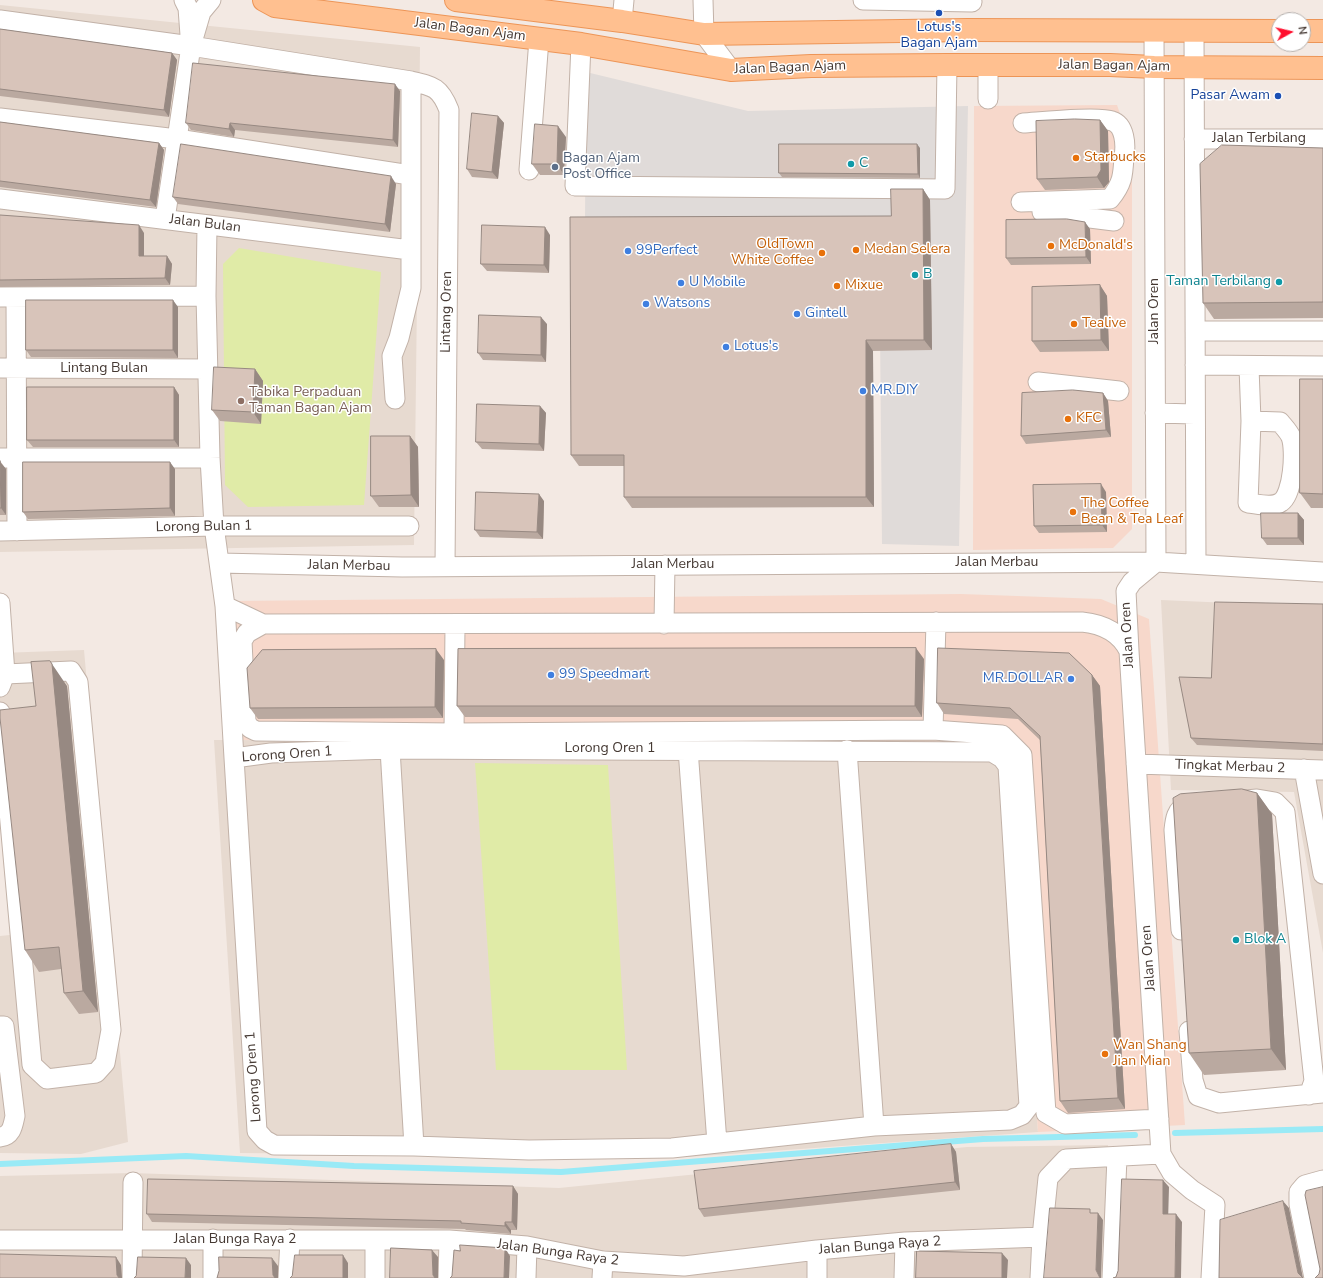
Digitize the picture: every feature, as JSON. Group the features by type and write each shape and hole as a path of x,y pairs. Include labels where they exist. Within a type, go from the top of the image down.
{"main road":[{"name":"Jalan Bagan Ajam","path":"264,0 274,6 581,44 731,70 811,66 947,65 1110,65 1154,67 1323,68"},
{"name":"Jalan Bagan Ajam","path":"456,0 544,5 622,21 704,34 966,30 1271,31"},
{"path":"1311,31 1323,31"}],"street":[{"path":"184,0 188,8 191,46"},
{"path":"165,219 191,46 201,12 211,0"},
{"path":"622,21 624,0"},
{"path":"703,0 704,34 731,70"},
{"path":"863,0 972,2"},
{"name":"Lintang Oren","path":"0,20 191,46 411,81 434,87 444,97 449,110 445,566"},
{"name":"Jalan Oren","path":"1154,31 1156,562 1132,582 1126,591 1161,1154"},
{"path":"1194,32 1196,564"},
{"path":"530,170 539,39"},
{"path":"581,44 575,186 945,189 947,65"},
{"path":"988,66 988,99"},
{"path":"395,399 392,356 399,338 411,288 411,81"},
{"path":"0,118 177,139 410,175"},
{"path":"1022,123 1099,120 1113,121 1122,129 1125,148 1122,182 1110,199 1022,202"},
{"name":"Jalan Terbilang","path":"1194,139 1323,139"},
{"name":"Jalan Bulan","path":"0,199 410,250"},
{"path":"1042,212 1114,221"},
{"path":"207,224 206,296 210,458 214,526 224,606 234,758"},
{"path":"9,531 8,297 206,296"},
{"path":"1194,330 1323,330"},
{"path":"1195,365 1249,367 1323,366"},
{"path":"1249,367 1251,421"},
{"name":"Lintang Bulan","path":"8,368 208,369"},
{"path":"1038,382 1119,391"},
{"path":"1155,413 1195,414"},
{"path":"8,458 210,458"},
{"name":"Lorong Bulan 1","path":"9,531 214,526 409,526"},
{"name":"Jalan Merbau","path":"219,563 445,566 1156,562 1323,572"},
{"path":"664,624 665,565"},
{"path":"0,602 2,681 71,671 78,682 111,1030 105,1063 96,1073 47,1079 32,1065 0,712"},
{"path":"224,606 263,624 455,625 936,622 1090,623 1106,628 1115,634 1124,641 1129,652"},
{"path":"933,730 936,622"},
{"path":"263,624 247,633 242,641 246,722 250,728 256,731 454,733 933,730 1002,735 1022,755 1046,1114 1065,1124 1159,1119"},
{"path":"454,733 455,625"},
{"path":"390,749 414,1146"},
{"name":"Lorong Oren 1","path":"390,749 688,749 992,752 1002,758 1008,766 1029,1106 1022,1115 1010,1120 874,1126 672,1148 529,1150 414,1146 274,1145 265,1140 257,1131 234,758 271,753 390,749"},
{"path":"688,749 717,1143"},
{"path":"847,750 874,1126"},
{"name":"Tingkat Merbau 2","path":"1136,764 1323,770"},
{"path":"1304,769 1323,874"},
{"path":"1183,947 1174,830 1175,817 1183,807 1192,804 1256,799 1275,802 1285,812 1316,1094 1219,1103 1198,1096 1193,1080 1187,1010"},
{"path":"0,1026 4,1026 15,1116 12,1130 0,1137"},
{"path":"1040,1278 1042,1237 1048,1178 1066,1160 1161,1154 1172,1173 1192,1190 1215,1205 1211,1278"},
{"path":"1112,1278 1116,1157"},
{"path":"1314,1278 1299,1204 1298,1192 1305,1185 1323,1180"},
{"path":"132,1278 133,1182"},
{"name":"Jalan Bunga Raya 2","path":"0,1240 449,1240 527,1246 603,1269 684,1272 817,1250 905,1242 1042,1237"},
{"path":"213,1240 213,1278"},
{"path":"288,1278 290,1240"},
{"path":"448,1278 449,1240"},
{"path":"375,1278 376,1241"},
{"path":"904,1278 905,1242"},
{"path":"526,1278 527,1246"},
{"path":"817,1250 817,1278"}],"shaded area":[{"path":"0,5 420,47 414,545 0,552"},
{"path":"586,72 748,111 968,106 959,546 882,544 879,219 585,221"},
{"path":"1117,105 1132,148 1132,529 1113,548 973,550 974,106"},
{"path":"961,594 1101,599 1149,619 1185,1125 1038,1132 1012,762 989,742 236,740 231,601"},
{"path":"1161,600 1323,607 1323,953 1294,792 1171,790"},
{"path":"84,650 128,1142 81,1154 0,1153 0,936 10,935 0,824 0,653"},
{"path":"214,740 989,742 1012,762 1038,1132 688,1157 240,1153"},
{"path":"1108,1145 1105,1278 0,1278 0,1176 132,1173 559,1188 967,1147"}],"green space":[{"path":"239,248 381,272 364,505 248,507 225,485 223,264"},
{"path":"475,763 608,765 627,1070 496,1070"}],"building":[{"path":"0,29 172,53 164,110 0,89"},
{"path":"193,63 395,84 393,140 230,123 229,129 186,123"},
{"path":"472,113 498,116 492,172 467,169"},
{"name":"Starbucks","path":"1075,119 1100,120 1101,170 1097,177 1037,179 1036,121"},
{"path":"0,122 159,143 150,200 0,181"},
{"path":"535,124 558,126 557,164 532,164"},
{"path":"181,144 391,176 385,224 173,197"},
{"name":"C","path":"779,144 917,144 918,174 779,173"},
{"path":"1222,145 1323,148 1323,302 1203,303 1200,164"},
{"name":"Lotus's","path":"891,189 923,189 924,340 866,340 866,497 624,497 624,455 571,455 570,217 891,216"},
{"path":"0,215 139,225 139,256 167,256 165,278 0,280"},
{"name":"McDonald's","path":"1067,219 1085,222 1086,257 1006,258 1006,220"},
{"path":"482,225 545,227 544,265 481,264"},
{"name":"Tealive","path":"1100,285 1101,340 1032,341 1032,287"},
{"path":"26,300 173,300 173,350 26,350"},
{"path":"479,315 541,317 541,355 478,353"},
{"path":"214,367 255,369 253,412 212,410"},
{"path":"1300,379 1323,379 1323,494 1300,493"},
{"path":"27,387 174,387 174,440 27,440"},
{"name":"KFC","path":"1073,390 1103,393 1106,430 1021,436 1022,393"},
{"path":"477,404 540,406 539,444 476,442"},
{"path":"371,436 410,436 411,495 371,496"},
{"path":"0,461 1,508 0,508"},
{"path":"23,462 170,462 170,508 23,512"},
{"name":"The Coffee Bean & Tea Leaf","path":"1101,484 1102,525 1034,526 1033,485"},
{"path":"476,492 539,494 537,532 475,530"},
{"path":"1261,513 1298,513 1298,538 1262,538"},
{"path":"1215,602 1323,604 1323,744 1191,738 1179,677 1211,678"},
{"path":"916,648 915,706 457,706 458,649"},
{"path":"938,648 1069,653 1092,675 1118,1098 1060,1101 1040,736 1010,708 937,703"},
{"path":"436,649 435,707 250,708 247,668 262,650"},
{"path":"50,661 52,664 83,991 64,993 59,947 25,950 0,718 0,710 36,706 31,662"},
{"name":"Blok A","path":"1242,789 1257,793 1271,1049 1189,1053 1173,798 1180,794"},
{"path":"951,1144 955,1182 699,1209 694,1171"},
{"path":"148,1179 513,1186 512,1222 505,1222 505,1226 461,1223 461,1221 147,1214"},
{"path":"1122,1179 1163,1180 1163,1214 1176,1214 1175,1278 1113,1278 1116,1277 1118,1271"},
{"path":"1323,1187 1323,1278 1315,1278 1319,1274 1320,1269 1305,1195 1306,1191"},
{"path":"1283,1201 1298,1273 1303,1278 1219,1278 1220,1220"},
{"path":"1050,1208 1090,1209 1090,1213 1098,1213 1096,1270 1100,1278 1044,1278"},
{"path":"460,1245 505,1248 504,1278 450,1278 452,1276 454,1250 460,1251"},
{"path":"391,1248 432,1250 433,1275 435,1278 390,1278"},
{"path":"917,1251 1002,1253 1002,1278 916,1278"},
{"path":"0,1254 116,1257 117,1275 119,1278 0,1278"},
{"path":"295,1255 343,1255 343,1278 290,1278 292,1276"},
{"path":"138,1257 186,1258 185,1278 134,1278 136,1276"},
{"path":"219,1257 272,1258 273,1275 275,1278 217,1278 219,1271"}],"waterway":[{"path":"1175,1133 1323,1129"},
{"path":"0,1164 186,1156 354,1166 561,1172 983,1139 1135,1135"}],"place":[{"name":"Lotus's Bagan Ajam","path":"939,13"},
{"name":"Pasar Awam","path":"1278,96"},
{"name":"Starbucks","path":"1076,158"},
{"name":"C","path":"851,164"},
{"name":"Bagan Ajam Post Office","path":"555,167"},
{"name":"McDonald's","path":"1051,246"},
{"name":"Medan Selera","path":"856,250"},
{"name":"99Perfect","path":"628,251"},
{"name":"OldTown White Coffee","path":"822,253"},
{"name":"B","path":"915,275"},
{"name":"Taman Terbilang","path":"1279,282"},
{"name":"U Mobile","path":"681,283"},
{"name":"Mixue","path":"837,286"},
{"name":"Watsons","path":"646,304"},
{"name":"Gintell","path":"797,314"},
{"name":"Tealive","path":"1074,324"},
{"name":"Lotus's","path":"726,347"},
{"name":"MR.DIY","path":"863,391"},
{"name":"Tabika Perpaduan Taman Bagan Ajam","path":"241,401"},
{"name":"KFC","path":"1068,419"},
{"name":"The Coffee Bean & Tea Leaf","path":"1073,512"},
{"name":"99 Speedmart","path":"551,675"},
{"name":"MR.DOLLAR","path":"1071,679"},
{"name":"Blok A","path":"1236,940"},
{"name":"Wan Shang Jian Mian","path":"1105,1054"}]}
